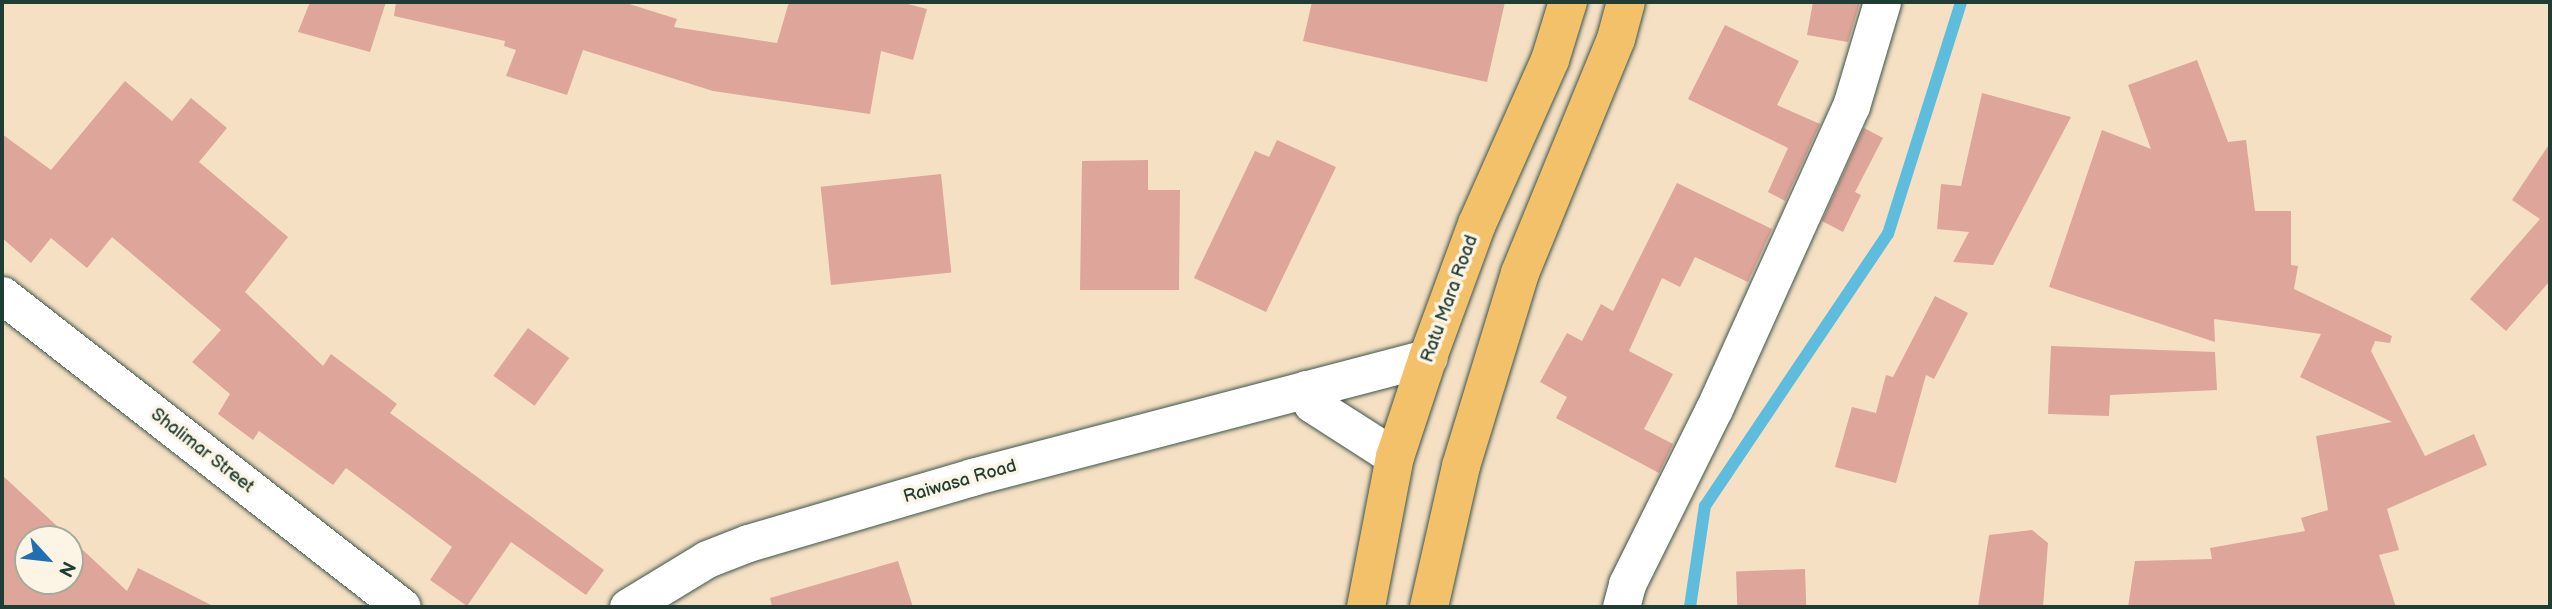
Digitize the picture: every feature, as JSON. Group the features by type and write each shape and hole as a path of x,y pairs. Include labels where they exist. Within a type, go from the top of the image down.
{"highway":[{"name":"Ratu Mara Road","path":"1366,607 1395,457 1428,357 1477,224 1550,60 1568,2"},
{"path":"1429,607 1461,466 1520,274 1616,39 1626,2"}],"street":[{"path":"1621,607 1627,584 1720,396 1851,106 1882,2"},
{"name":"Shalimar Street","path":"2,295 402,607"},
{"name":"Raiwasa Road","path":"628,607 707,559 748,544 972,477 1306,389 1328,380 1428,357"},
{"path":"1306,389 1312,404 1395,457"}],"building":[{"path":"310,2 386,2 370,52 298,32"},
{"path":"396,2 623,2 677,19 674,27 777,43 789,2 900,2 927,9 913,60 881,51 870,114 713,91 583,50 567,95 506,76 516,50 504,46 505,41 394,16"},
{"path":"1312,2 1505,2 1487,82 1303,41"},
{"path":"1813,2 1860,2 1848,42 1807,35"},
{"path":"1725,25 1799,61 1777,105 1820,124 1785,201 1768,192 1788,148 1688,99"},
{"path":"2197,60 2228,142 2246,140 2255,211 2291,211 2291,265 2298,266 2294,289 2392,336 2390,343 2375,341 2371,351 2425,456 2474,434 2487,465 2387,509 2399,550 2379,555 2396,607 2128,607 2135,561 2212,559 2210,548 2305,531 2301,518 2328,510 2316,436 2392,422 2300,377 2321,334 2214,319 2215,342 2049,287 2102,130 2151,149 2128,85"},
{"path":"125,81 172,121 191,98 227,128 199,162 288,237 245,292 323,366 331,354 397,404 390,413 604,570 586,595 511,542 467,606 430,580 452,547 346,468 333,485 259,431 253,440 218,414 230,394 192,362 221,330 112,237 87,268 51,238 31,263 2,238 2,134 51,170"},
{"path":"1982,93 2071,117 1993,265 1953,262 1969,232 1937,229 1941,184 1961,186"},
{"path":"1864,128 1883,138 1855,192 1861,195 1843,232 1822,221"},
{"path":"1277,140 1336,167 1266,312 1194,278 1255,151 1269,157"},
{"path":"2550,143 2550,281 2506,331 2470,299 2540,219 2512,200"},
{"path":"1148,160 1148,190 1180,190 1179,290 1080,290 1082,161"},
{"path":"941,174 951,272 831,285 821,187"},
{"path":"1677,183 1772,229 1748,282 1695,257 1680,287 1662,278 1629,351 1673,374 1644,429 1673,444 1659,473 1556,418 1567,397 1540,382 1567,333 1582,341 1601,304 1613,311"},
{"path":"1935,296 1968,313 1934,379 1926,375 1896,483 1835,467 1852,407 1876,413 1886,375 1893,377"},
{"path":"528,328 569,358 535,406 493,376"},
{"path":"2051,346 2215,352 2217,390 2110,395 2109,416 2048,414"},
{"path":"2,475 56,525 14,525 14,595 84,595 84,551 127,591 138,568 215,607 2,607"},
{"path":"2032,530 2048,543 2043,607 1978,607 1989,535"},
{"path":"898,561 913,607 772,607 770,598"},
{"path":"1805,569 1806,607 1737,607 1736,571"}],"waterway":[{"path":"1690,607 1705,506 1888,234 1961,2"}]}
